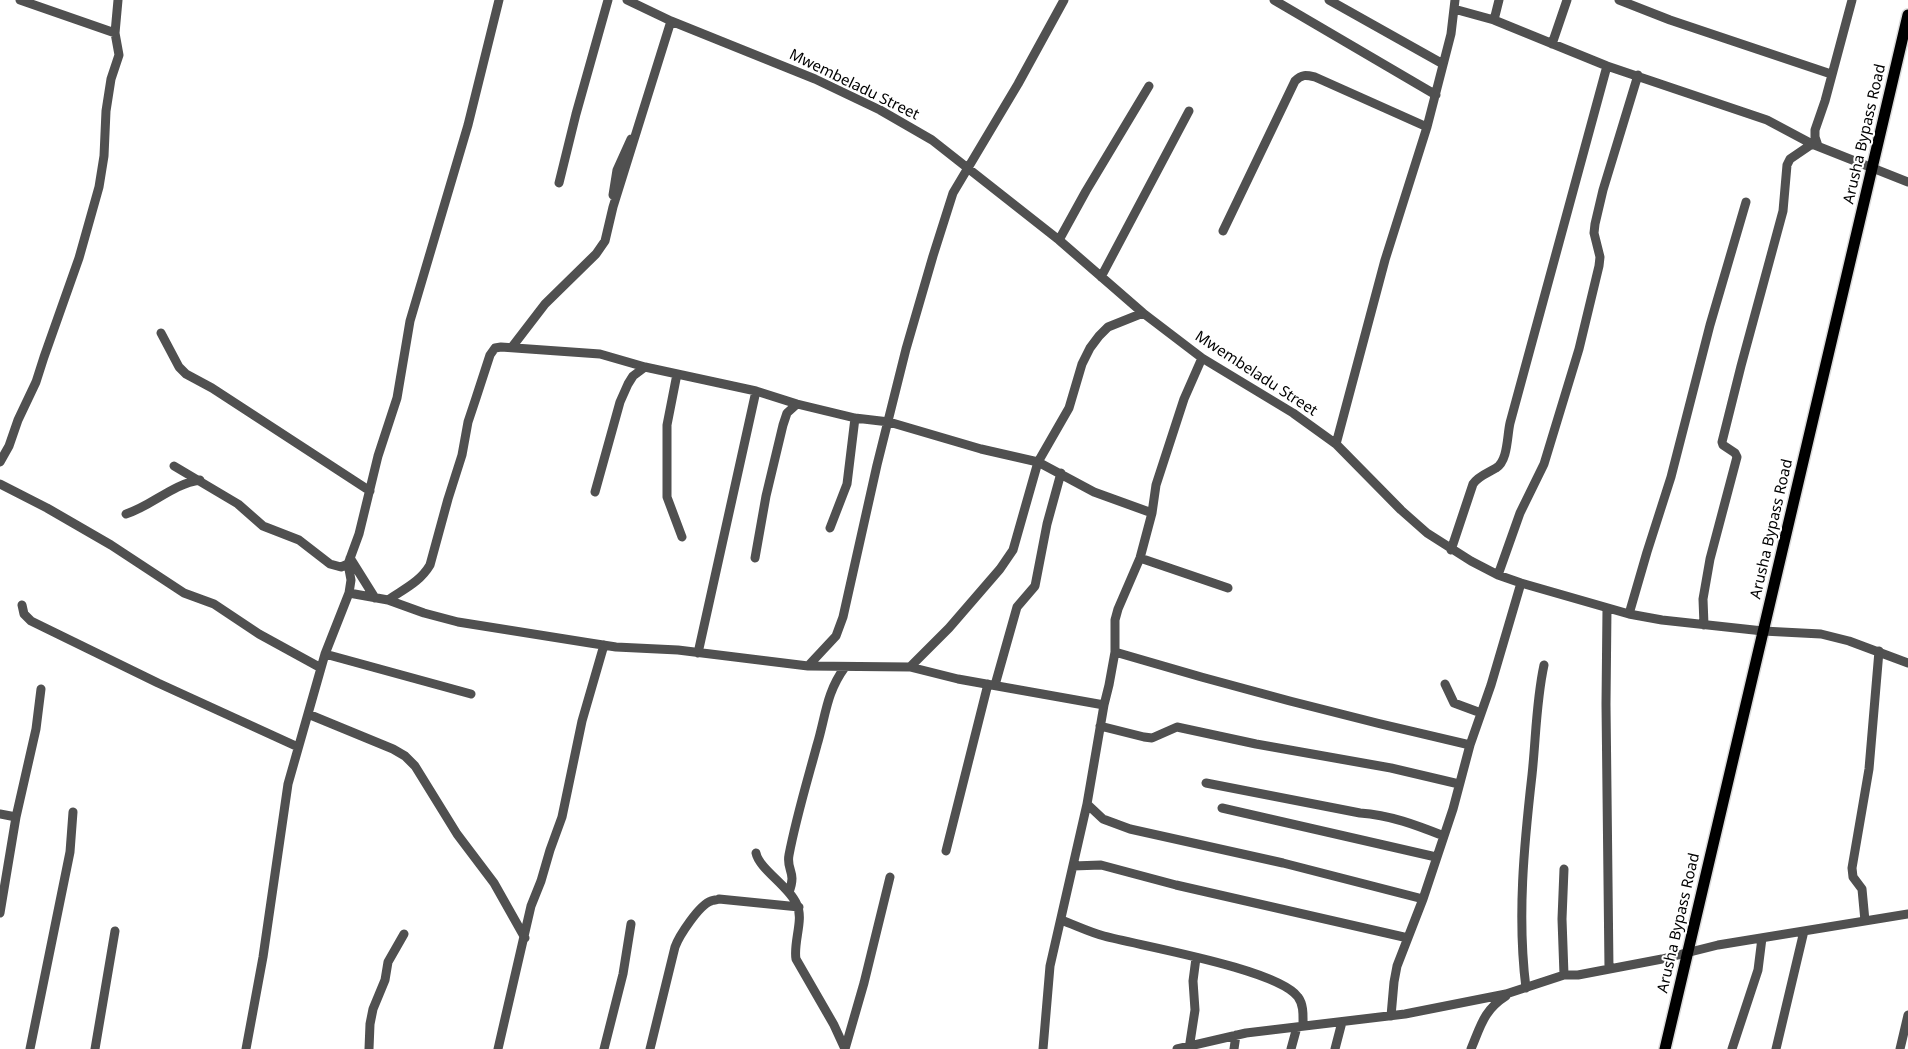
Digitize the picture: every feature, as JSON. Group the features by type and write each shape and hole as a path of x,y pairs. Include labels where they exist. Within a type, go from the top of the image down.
{"main road":[{"name":"Arusha Bypass Road","path":"1665,1049 1908,15"}],"street":[{"path":"20,0 115,32"},
{"path":"0,462 9,446 18,420 36,382 79,258 99,187 104,156 106,111 119,55 115,32 118,0"},
{"path":"246,1049 263,957 283,810 298,747 325,654 349,593 351,580 349,561 359,534 378,456 397,398 410,321 468,125 499,0"},
{"path":"559,183 608,0"},
{"name":"Mwembeladu Street","path":"627,0 671,21 815,79 880,110 932,140 1059,240 1143,313 1202,358 1292,413 1336,444 1401,510 1427,532 1451,550 1498,575 1629,614 1704,625 1821,634 1849,640 1908,663"},
{"path":"808,666 836,636 843,617 879,457 906,349 933,256 954,193 1018,84 1064,0"},
{"path":"1274,0 1436,95"},
{"path":"1329,0 1443,64"},
{"path":"1494,20 1499,0"},
{"path":"1552,44 1567,0"},
{"path":"1619,0 1670,20 1831,74"},
{"path":"1815,145 1815,134 1825,101 1849,1"},
{"path":"1336,444 1385,260 1436,95 1451,34 1455,4 1607,66 1767,120 1815,145 1908,182"},
{"path":"512,347 546,304 600,250 607,233 671,21"},
{"path":"1451,550 1473,484 1478,478 1499,466 1503,459 1510,423 1607,66"},
{"path":"1223,231 1295,81 1300,76 1305,74 1315,77 1427,127"},
{"path":"1498,575 1520,513 1544,464 1579,350 1599,266 1600,257 1594,234 1595,224 1603,190 1638,75"},
{"path":"1059,240 1149,86"},
{"path":"1101,277 1189,111"},
{"path":"1704,625 1703,598 1710,559 1737,457 1722,442 1783,211 1787,164 1790,159 1815,145"},
{"path":"1629,614 1671,477 1710,324 1746,202"},
{"path":"910,667 949,628 1000,569 1013,550 1038,462 1069,408 1082,364 1090,348 1108,327 1143,313"},
{"path":"161,333 179,367 186,374 212,388 370,491"},
{"path":"388,600 417,582 430,565 462,455 468,422 490,355 495,348 512,347 600,354 645,367 756,391 797,404 855,418 889,422 980,449 1038,462 1094,492 1152,513"},
{"path":"1043,1049 1050,966 1087,804 1115,652 1114,630 1118,609 1140,558 1152,513 1156,485 1184,399 1202,358"},
{"path":"595,492 623,396 633,376 645,367"},
{"path":"677,374 667,425 666,477 667,497 682,537"},
{"path":"698,653 756,391"},
{"path":"755,558 766,496 783,425 788,413 797,404"},
{"path":"830,528 847,484 855,418"},
{"path":"174,466 238,504 264,526 299,540 330,564 341,566 349,561"},
{"path":"946,851 992,685 1017,607 1036,586 1046,530 1061,473"},
{"path":"126,514 143,507 180,485 200,480"},
{"path":"0,484 104,541 184,593 214,604 259,634 321,668"},
{"path":"1140,558 1228,588"},
{"path":"349,561 375,598"},
{"path":"1391,1016 1394,982 1444,836 1470,745 1521,583"},
{"path":"349,593 388,600 424,613 458,622 604,645 698,653 808,666 910,667 958,679 1104,705"},
{"path":"22,605 24,614 31,621 158,683 298,747"},
{"path":"1607,608 1606,704 1609,969"},
{"path":"498,1049 531,906 562,817 582,721 604,645"},
{"path":"1865,921 1862,889 1853,877 1852,868 1869,769 1879,651"},
{"path":"1115,652 1187,674 1403,730 1470,745"},
{"path":"325,654 471,694"},
{"path":"1526,988 1522,919 1525,855 1537,705 1544,666"},
{"path":"789,892 793,877 788,858 805,788 821,731 828,697 832,686 845,667"},
{"path":"1445,684 1454,703 1481,713"},
{"path":"0,913 16,817 36,730 41,689"},
{"path":"308,714 393,749 405,756 415,766 457,834 494,883 525,938"},
{"path":"1100,726 1144,738 1152,738 1177,727 1256,744 1391,768 1459,784"},
{"path":"1206,783 1341,810 1377,815 1407,822 1444,836"},
{"path":"1087,804 1103,819 1130,829 1283,863 1423,899"},
{"path":"1222,808 1436,857"},
{"path":"30,1049 70,852 73,812"},
{"path":"0,814 16,817"},
{"path":"756,853 759,860 789,892 799,907 794,952 796,959 834,1025 845,1049"},
{"path":"1073,866 1101,865 1168,883 1408,938"},
{"path":"1564,869 1562,919 1564,975"},
{"path":"845,1049 890,876"},
{"path":"650,1049 675,947 681,935 704,905 711,900 719,899 799,907"},
{"path":"1177,1049 1190,1048 1236,1035 1391,1016 1511,993 1564,975 1578,975 1609,969 1718,945 1908,914"},
{"path":"1060,920 1102,935 1234,967 1279,983 1297,995 1302,1006 1300,1027 1291,1049"},
{"path":"604,1049 623,974 631,924"},
{"path":"95,1049 116,931"},
{"path":"1776,1049 1804,931"},
{"path":"369,1049 370,1024 374,1008 385,980 388,962 404,934"},
{"path":"1732,1049 1758,970 1762,938"},
{"path":"1190,1048 1195,1010 1193,981 1196,958"},
{"path":"1471,1049 1486,1014 1494,1004 1511,993"},
{"path":"1902,1047 1908,1015"},
{"path":"1335,1049 1342,1022"},
{"path":"1234,1049 1236,1035"}]}
